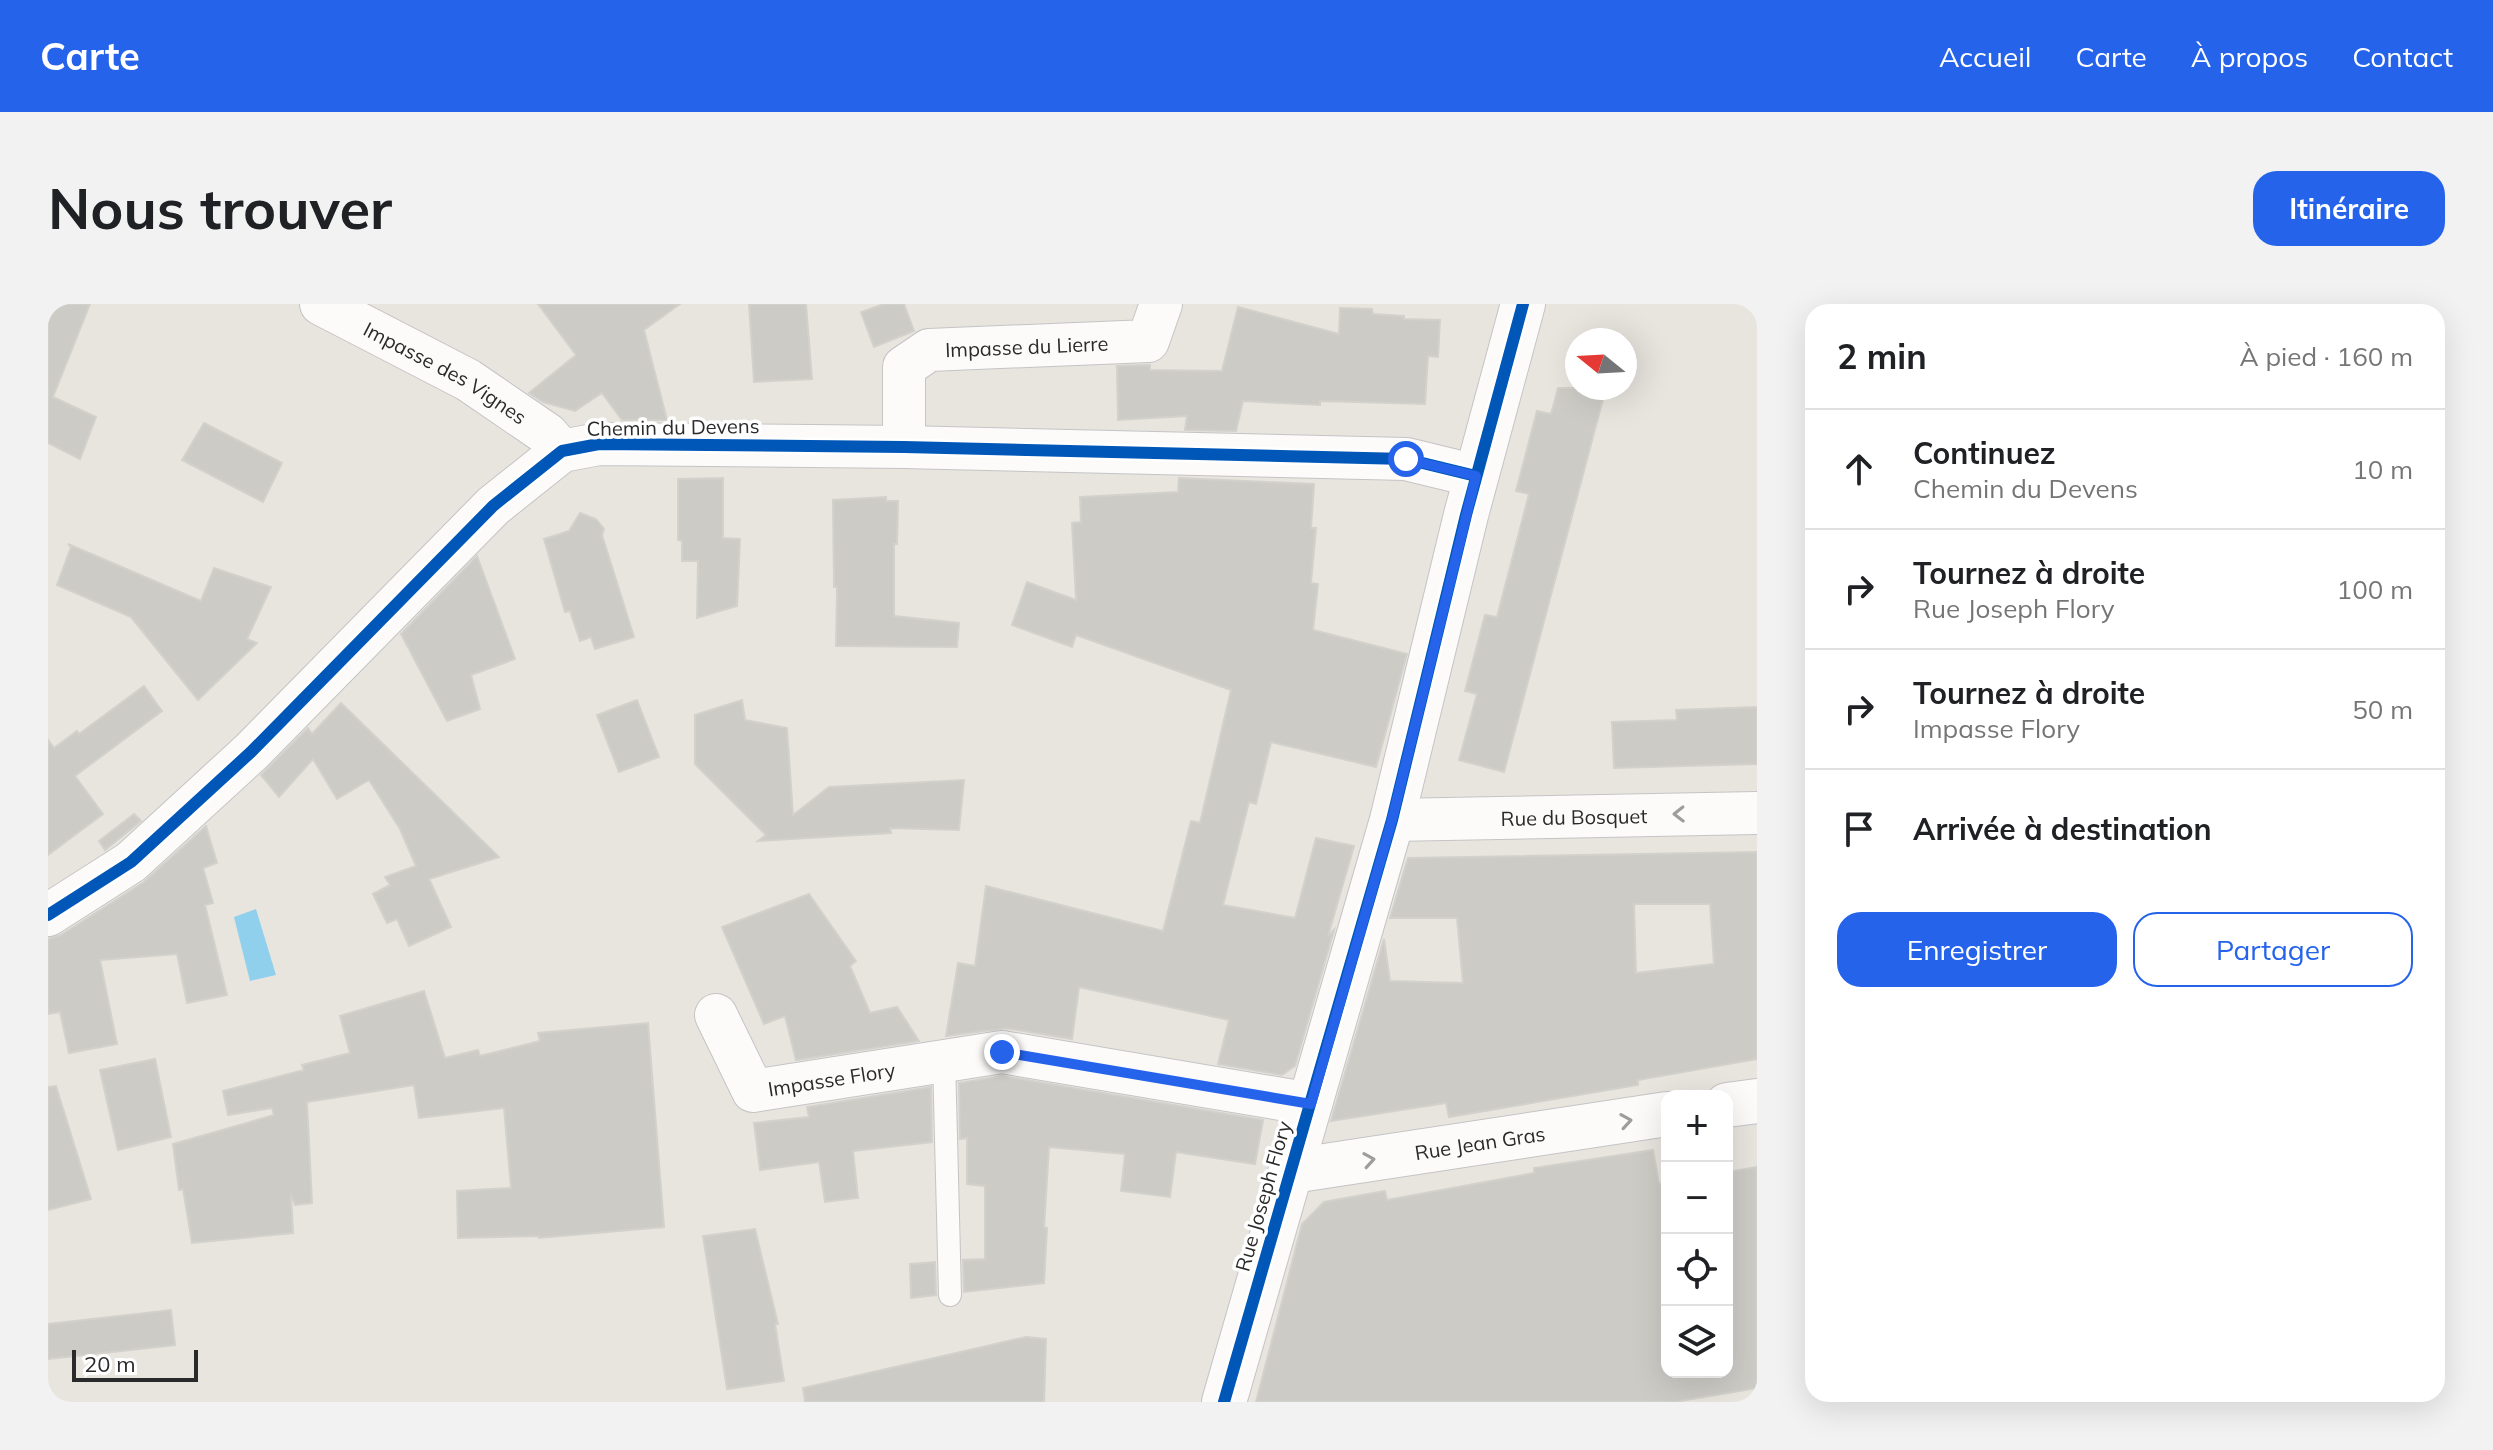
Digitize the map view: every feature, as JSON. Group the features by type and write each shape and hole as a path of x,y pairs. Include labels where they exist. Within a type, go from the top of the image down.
{"street":[{"name":"Impasse des Vignes","path":"321,304 468,380 547,434 562,451"},
{"name":"Impasse du Lierre","path":"904,447 904,367 929,350 1148,341 1161,304"},
{"name":"Rue Joseph Flory","path":"1224,1402 1392,820 1476,476 1523,304"},
{"name":"Chemin du Devens","path":"48,915 131,862 251,752 493,506 562,451 599,444 904,447 1406,459 1476,476"},
{"name":"Rue du Bosquet","path":"1392,820 1757,813"},
{"name":"Impasse Flory","path":"716,1015 753,1091 1002,1052 1311,1104"},
{"path":"1733,1104 1757,1101"},
{"name":"Rue Jean Gras","path":"1292,1171 1661,1115"}],"lane":[{"path":"944,1059 950,1295"}],"water":[{"path":"256,909 276,975 250,981 234,917"}],"building":[{"path":"48,304 90,304 53,397 96,417 80,459 48,443"},
{"path":"538,304 680,304 644,330 667,420 622,420 602,393 575,411 543,402 529,393 576,355"},
{"path":"749,304 806,304 812,379 754,382"},
{"path":"884,304 904,304 914,331 874,347 861,312"},
{"path":"1238,307 1339,334 1340,308 1372,309 1373,314 1404,316 1404,319 1440,320 1438,357 1428,356 1425,404 1320,401 1320,405 1243,401 1236,431 1185,430 1187,416 1118,420 1117,366 1150,365 1150,370 1222,371"},
{"path":"1558,388 1565,388 1565,400 1603,400 1504,772 1459,760 1477,694 1465,691 1485,615 1497,617 1529,494 1516,491 1537,411 1551,414"},
{"path":"204,423 282,463 263,502 182,460"},
{"path":"723,478 723,538 740,539 737,606 697,618 698,561 682,561 682,541 678,540 678,479"},
{"path":"1179,478 1314,484 1311,528 1316,528 1311,583 1318,584 1313,630 1407,654 1376,767 1271,742 1256,804 1249,802 1223,905 1295,918 1316,838 1354,846 1328,936 1334,930 1295,1066 1282,1075 1218,1064 1229,1020 1079,987 1072,1039 1006,1028 946,1036 958,963 975,966 986,886 1163,931 1191,821 1200,823 1231,690 1076,635 1072,647 1012,625 1027,582 1076,600 1072,523 1081,522 1080,497 1178,492"},
{"path":"886,497 886,501 898,501 897,544 894,544 894,616 959,623 957,647 836,646 833,500"},
{"path":"580,513 596,519 604,529 602,535 634,637 595,649 591,637 580,641 570,611 565,612 544,539 569,531"},
{"path":"68,544 201,601 214,568 271,587 247,639 257,643 198,700 131,617 57,585 71,547"},
{"path":"477,556 515,659 471,675 480,709 447,721 401,634"},
{"path":"144,686 162,711 75,776 103,814 48,855 48,740 54,748 77,731 79,734"},
{"path":"637,700 659,757 619,772 597,715"},
{"path":"742,700 745,720 787,728 793,815 829,787 964,780 959,830 890,828 891,833 758,841 766,835 695,764 695,715"},
{"path":"341,703 499,857 429,879 451,927 409,946 397,919 387,923 373,894 390,885 385,877 416,866 400,829 369,780 337,799 313,759 279,797 261,775 308,728 312,734"},
{"path":"1757,707 1757,764 1614,768 1612,722 1677,720 1676,710"},
{"path":"134,814 141,821 105,850 99,841"},
{"path":"206,826 217,863 203,868 213,903 205,905 227,995 187,1003 177,954 100,960 117,1044 69,1053 60,1012 48,1014 48,939 61,935 144,882"},
{"path":"1757,852 1757,1059 1638,1080 1638,1085 1449,1117 1446,1103 1331,1121 1384,939 1390,981 1463,983 1457,918 1390,918 1408,858","holes":["1634,904 1710,904 1714,964 1636,973"]},
{"path":"809,894 856,961 850,966 870,1013 897,1007 919,1041 796,1060 785,1016 764,1024 722,927"},
{"path":"424,991 445,1058 478,1050 480,1056 540,1041 538,1033 648,1023 664,1227 539,1238 458,1238 457,1191 511,1188 504,1108 419,1118 414,1085 307,1102 312,1203 295,1205 291,1194 293,1233 192,1243 183,1189 179,1190 173,1144 274,1115 272,1108 228,1115 223,1091 304,1070 302,1065 350,1053 340,1016"},
{"path":"155,1059 171,1137 118,1150 100,1070"},
{"path":"1002,1076 1263,1120 1255,1164 1176,1152 1170,1197 1121,1191 1125,1154 1049,1147 1044,1283 964,1292 963,1260 985,1259 985,1186 967,1184 967,1138 960,1139 959,1083"},
{"path":"56,1086 91,1199 48,1210 48,1087"},
{"path":"931,1087 932,1142 853,1151 858,1198 825,1202 819,1162 760,1170 754,1123 809,1117 807,1107"},
{"path":"1653,1150 1661,1184 1661,1378 1733,1378 1733,1171 1757,1167 1757,1388 1674,1402 1256,1402 1302,1224 1324,1202 1385,1191 1387,1200 1534,1173 1534,1168"},
{"path":"755,1229 778,1324 775,1324 784,1381 727,1389 703,1236"},
{"path":"935,1262 936,1295 911,1298 910,1264"},
{"path":"171,1310 175,1345 48,1359 48,1324"},
{"path":"1026,1337 1046,1339 1044,1402 805,1402 803,1388"}],"cycle path":[{"path":"1224,1402 1392,820 1466,515 1523,304"},
{"path":"48,915 131,862 251,752 493,506 562,451 599,444 904,447 1406,459 1476,476"}],"route":[{"path":"1002,1052 1311,1104 1392,820 1476,476 1406,459"}]}
